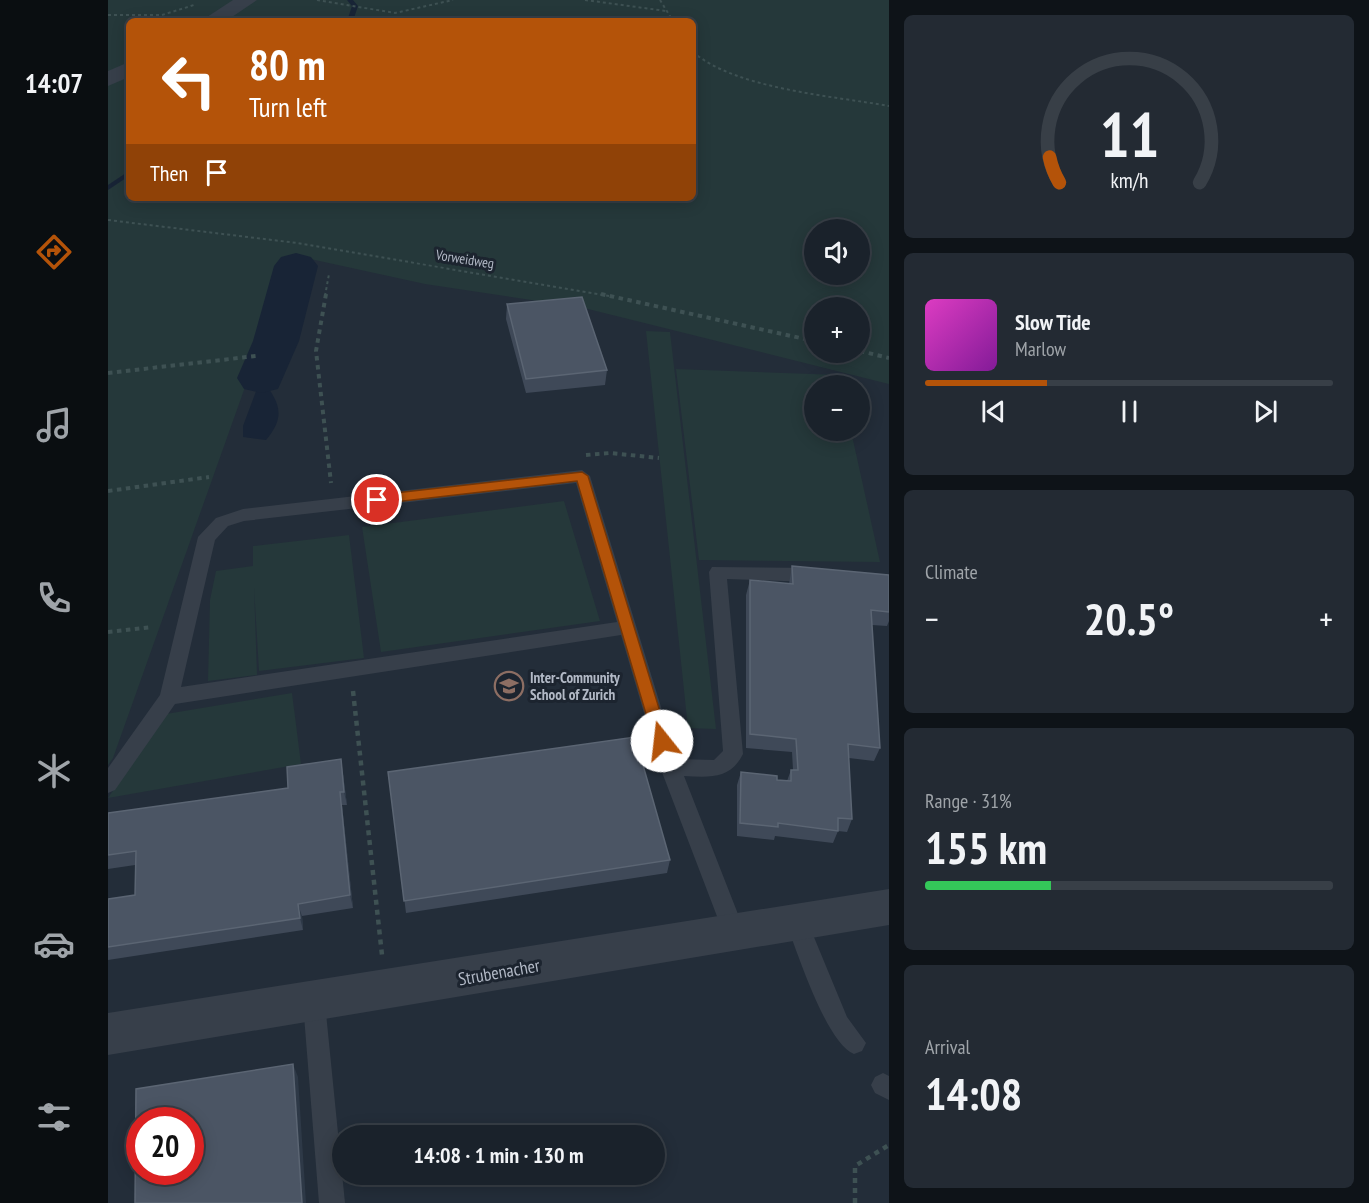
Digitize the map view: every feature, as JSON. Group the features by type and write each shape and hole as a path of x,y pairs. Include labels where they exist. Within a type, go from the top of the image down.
{"street":[{"path":"216,18 247,0"},
{"path":"108,80 126,70"},
{"name":"Strubenacher","path":"108,1035 315,1003 796,920 889,907"}],"lane":[{"path":"108,784 170,697 207,537 222,522 243,515 582,476 670,767 734,932"},
{"path":"670,767 718,769 733,754 718,572 835,576"},
{"path":"170,697 628,627"},
{"path":"796,920 839,1025 854,1043"},
{"path":"315,1003 332,1203"}],"path":[{"path":"317,0 396,14 453,0"},
{"path":"585,0 666,11"},
{"path":"660,0 671,18"},
{"path":"108,15 162,15 201,3"},
{"path":"696,54 714,68 741,77 889,106"},
{"name":"Vorweidweg","path":"108,220 297,243 526,280 675,309 804,339"},
{"path":"329,274 315,351 334,505"},
{"path":"870,353 889,358"},
{"path":"108,373 256,356"},
{"path":"577,456 610,453 659,458"},
{"path":"108,491 209,477"},
{"path":"108,632 152,627"},
{"path":"350,669 383,965"},
{"path":"855,1203 855,1166 889,1145"}],"shaded area":[{"path":"108,0 889,0 889,384 870,379 870,375 853,375 805,363 870,363 870,297 804,297 804,363 584,308 425,284 292,255 113,758 108,765"},
{"path":"646,331 670,332 716,729 688,728"},
{"path":"676,369 839,375 804,375 804,441 853,441 880,562 699,560"},
{"path":"564,501 600,621 381,652 362,527"},
{"path":"349,535 364,658 259,671 254,587 257,675 208,681 210,600 216,571 253,566 253,546"},
{"path":"292,693 301,764 108,798 166,714"}],"water":[{"path":"261,378 272,394 278,409 277,423 266,440 243,437 243,426"}],"building":[{"path":"582,297 607,370 526,379 507,304"},
{"path":"792,566 889,575 889,612 871,610 880,748 848,744 852,819 838,818 838,831 778,823 778,827 740,823 741,772 777,776 777,780 791,781 791,770 798,770 796,739 750,734 750,580 793,584"},
{"path":"635,737 670,860 404,901 388,772"},
{"path":"341,759 344,792 340,792 350,895 298,904 300,918 108,947 108,899 135,895 136,851 108,855 108,813 288,788 287,767"},
{"path":"293,1064 302,1203 135,1203 135,1185 204,1185 204,1107 136,1107 136,1089"}],"waterway":[{"path":"350,0 355,6 351,18"},
{"path":"108,188 126,175"},
{"path":"261,378 276,341 296,266"}],"place":[{"name":"Inter-Community School of Zurich","path":"509,686"}],"route":[{"path":"377,500 582,476 662,741"}]}
